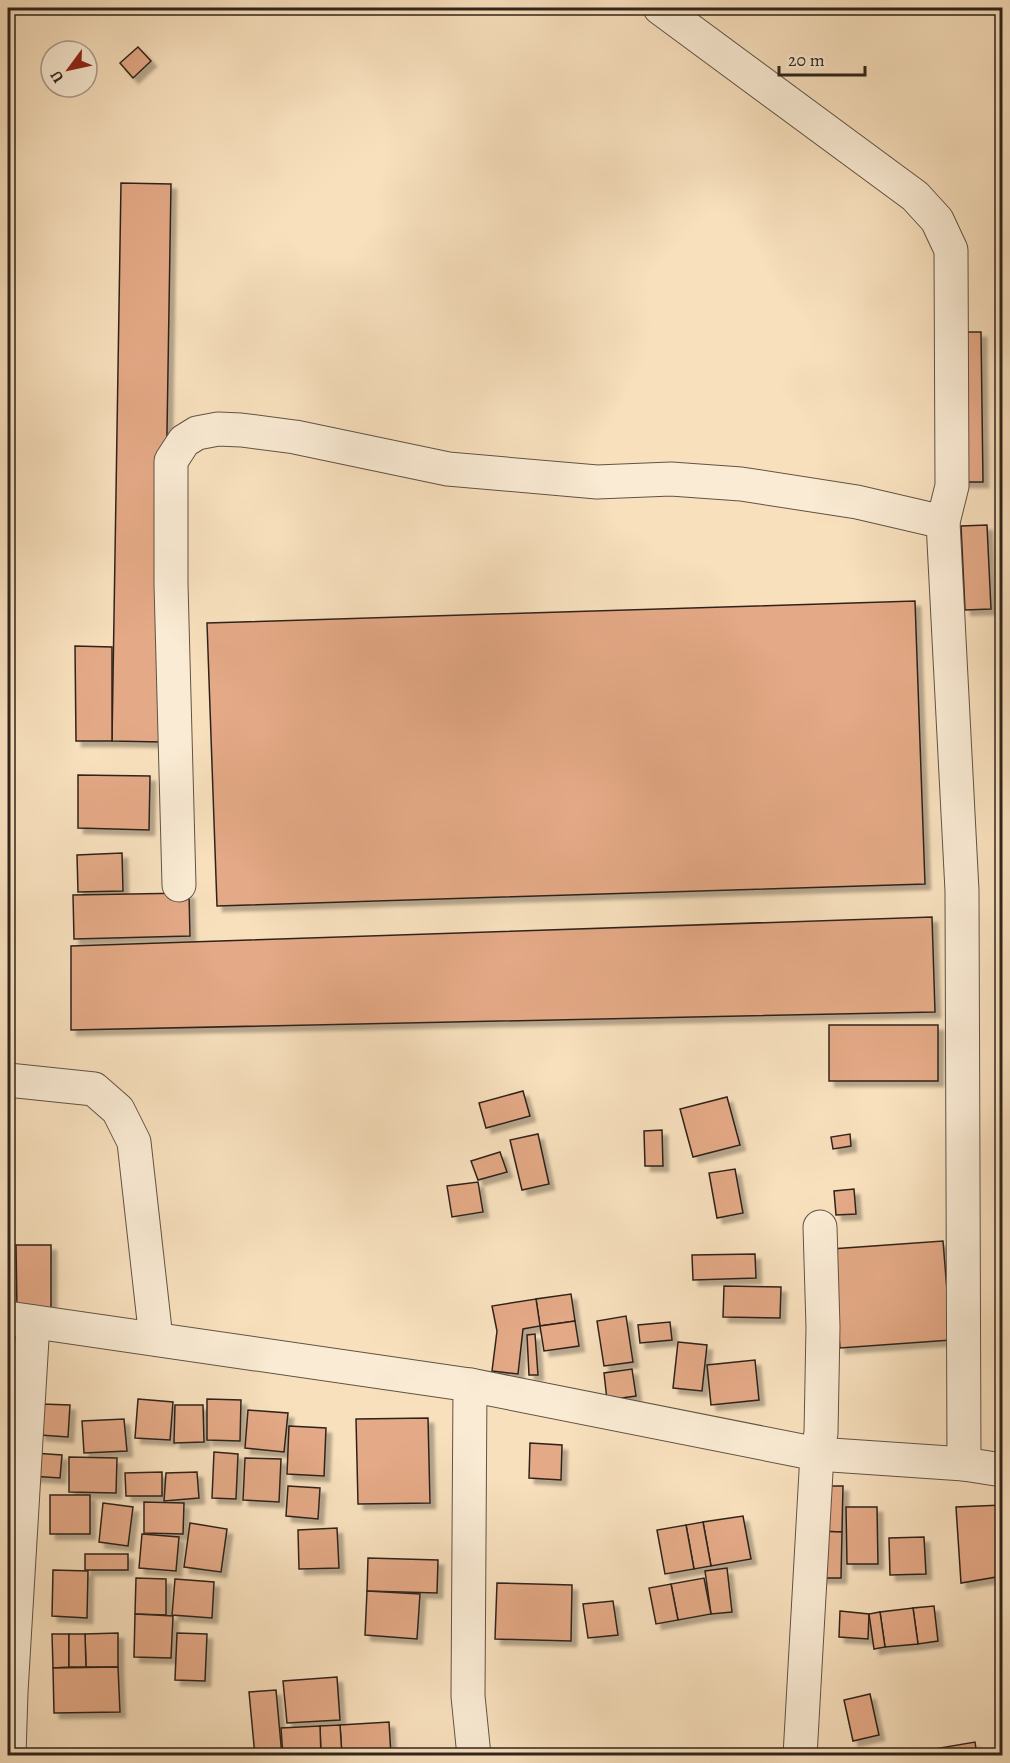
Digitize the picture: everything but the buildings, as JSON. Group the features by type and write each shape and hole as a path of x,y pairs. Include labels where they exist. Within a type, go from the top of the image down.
{"street":[{"path":"660,8 915,196 937,220 951,250 952,486 943,522 962,891 964,1464"},
{"path":"179,885 171,584 171,461 184,441 197,433 218,429 295,437 448,469 597,482 671,479 741,484 857,502 943,522"},
{"path":"8,1080 94,1089 118,1110 134,1142 156,1339"},
{"path":"800,1755 817,1454 821,1433 823,1351 820,1227"},
{"path":"9,1755 20,1320 470,1385 817,1454 964,1464 1002,1470"},
{"path":"470,1385 468,1696 474,1755"}]}
